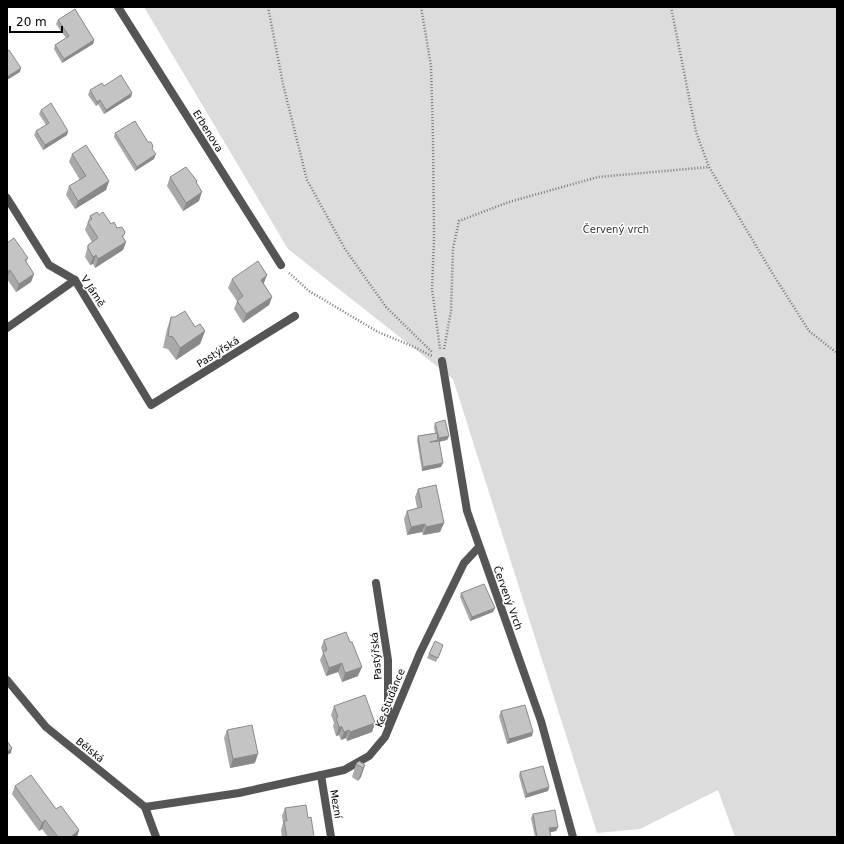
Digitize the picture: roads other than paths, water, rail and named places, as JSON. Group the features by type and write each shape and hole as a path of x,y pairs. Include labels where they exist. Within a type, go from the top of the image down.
{"street":[{"name":"Erbenova","path":"118,7 280,265"},
{"name":"V Jámě","path":"7,198 49,265 75,280 151,405"},
{"path":"7,328 75,280"},
{"name":"Pastýřská","path":"151,405 295,316"},
{"name":"Červený Vrch","path":"442,361 467,511 541,721 573,837"},
{"name":"Ke Studánce","path":"144,807 239,794 344,770 369,756 385,737 420,653 464,562 479,547"},
{"name":"Pastýřská","path":"376,583 388,660 388,727"},
{"name":"Bělská","path":"7,680 46,727 144,807 156,837"},
{"name":"Mezní","path":"321,775 331,837"}],"park label":[{"name":"Červený vrch","path":"616,229"}]}
